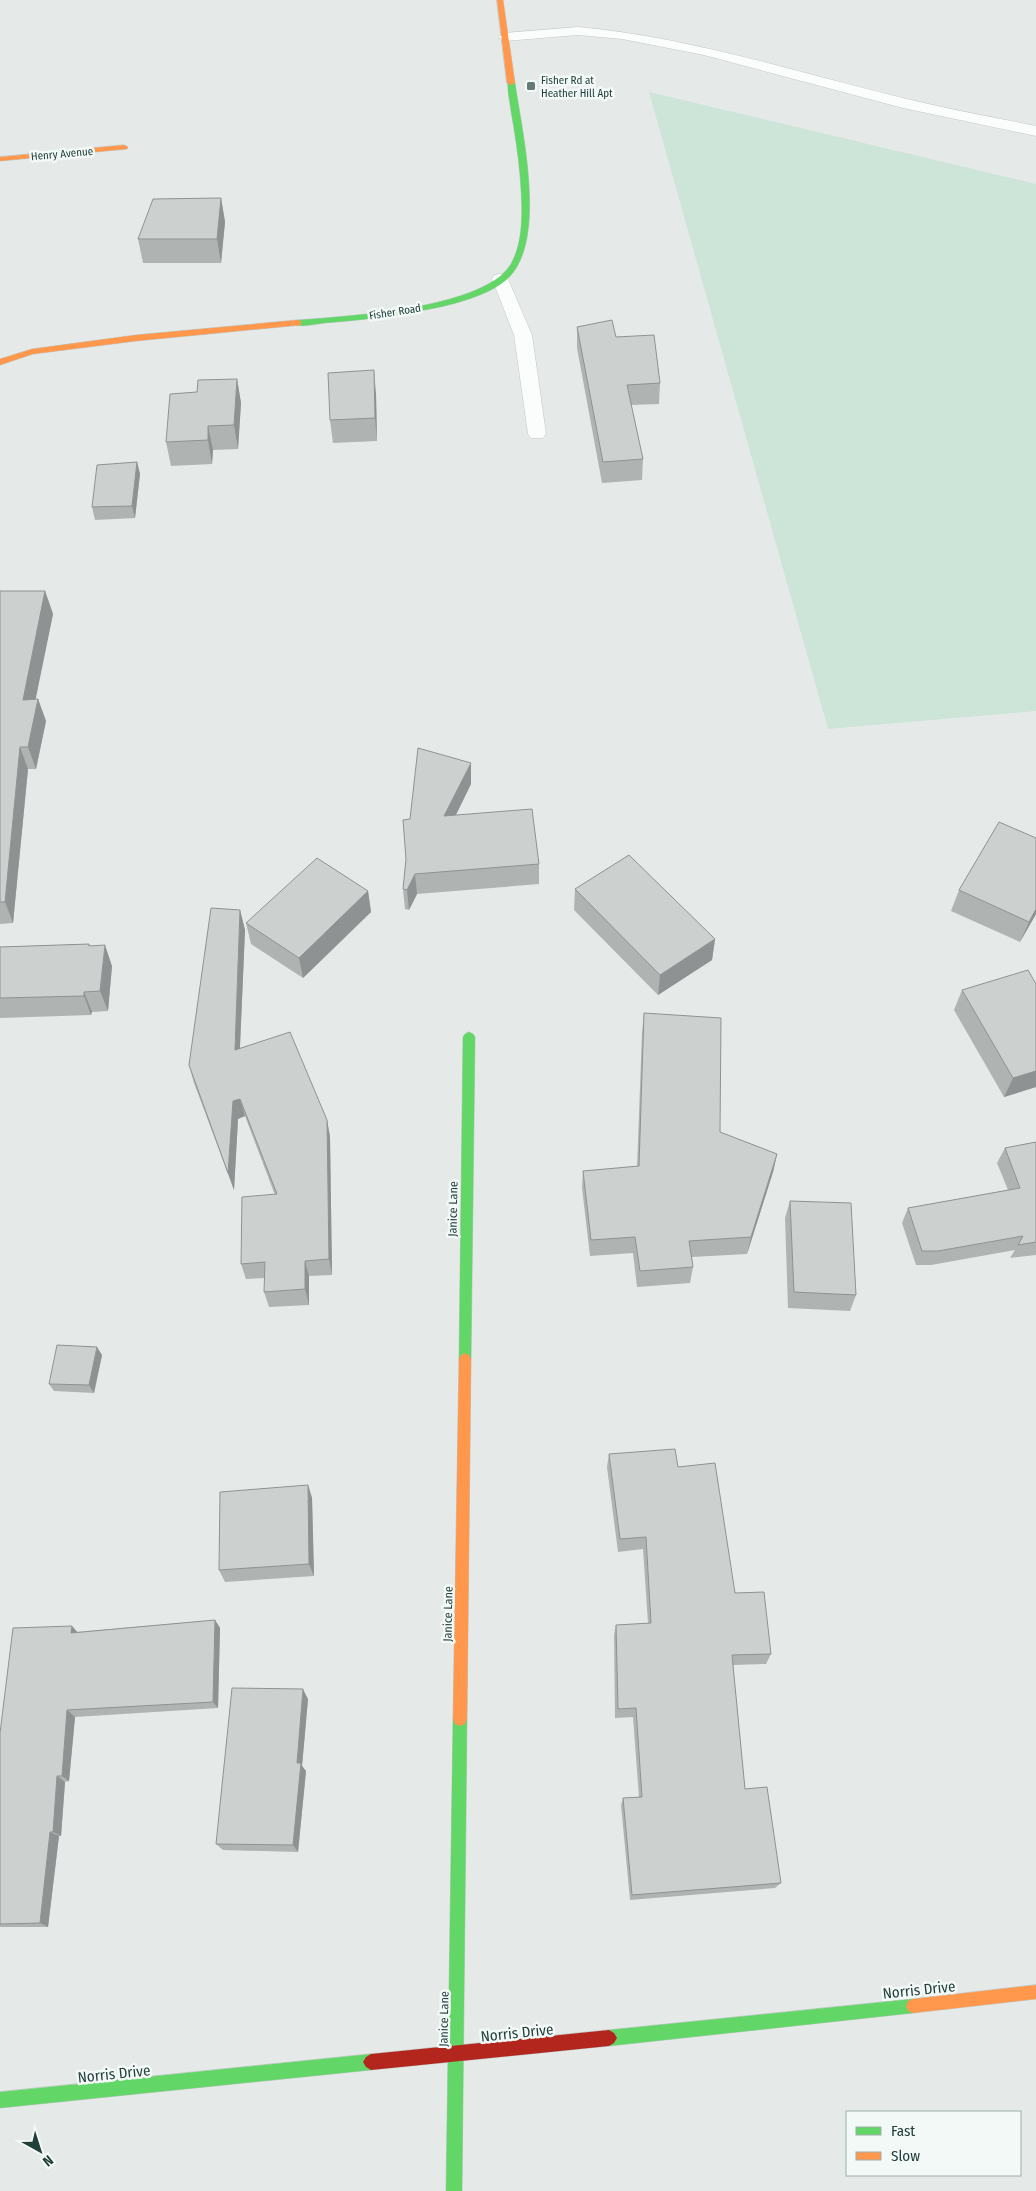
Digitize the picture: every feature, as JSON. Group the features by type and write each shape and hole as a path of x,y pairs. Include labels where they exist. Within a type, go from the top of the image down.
{"street":[{"name":"Fisher Road","path":"0,362 32,352 127,339 384,315 457,300 478,293 500,279 515,265 520,249 525,216 523,173 500,0"},
{"name":"Henry Avenue","path":"0,159 124,147"},
{"name":"Janice Lane","path":"454,2191 469,1037"},
{"name":"Norris Drive","path":"0,2100 457,2054 1036,1992"}],"lane":[{"path":"505,37 578,31 622,35 704,51 903,104 1036,131"},
{"path":"500,279 523,335 537,434"}],"green space":[{"path":"649,92 1036,184 1036,711 828,729"}],"building":[{"path":"221,198 217,239 138,239 153,199"},
{"path":"612,320 616,337 654,335 660,383 627,385 643,459 603,462 577,327"},
{"path":"374,370 375,418 330,420 328,373"},
{"path":"237,379 234,425 208,426 208,440 166,442 170,394 197,392 198,380"},
{"path":"137,462 132,506 92,507 97,465"},
{"path":"0,591 45,591 23,700 38,699 28,747 20,747 5,902 0,902"},
{"path":"418,748 471,763 444,816 532,809 539,864 415,874 407,890 403,889 406,859 403,820 410,819"},
{"path":"999,822 1036,838 1036,909 1029,922 959,890"},
{"path":"629,855 715,939 660,975 575,889"},
{"path":"317,858 368,891 299,958 246,923"},
{"path":"211,908 240,910 235,1050 290,1032 327,1120 329,1259 305,1261 305,1289 264,1292 265,1262 241,1264 242,1197 277,1194 240,1099 233,1101 228,1173 189,1065"},
{"path":"89,944 89,946 105,945 100,991 84,992 84,996 0,998 0,947"},
{"path":"1028,970 1036,984 1036,1071 1013,1078 962,990"},
{"path":"644,1013 721,1018 720,1132 777,1154 751,1237 689,1241 693,1267 640,1271 635,1237 591,1240 583,1171 639,1166"},
{"path":"1036,1142 1036,1242 1018,1245 1023,1236 938,1251 922,1251 908,1208 1020,1188 1005,1148"},
{"path":"790,1201 851,1203 856,1295 794,1292"},
{"path":"57,1345 97,1347 89,1385 49,1384"},
{"path":"675,1449 678,1467 715,1463 735,1593 764,1592 771,1654 732,1655 745,1789 767,1787 781,1883 632,1895 623,1798 642,1797 636,1708 618,1709 616,1625 651,1623 646,1537 620,1539 609,1454"},
{"path":"308,1485 309,1564 219,1570 220,1492"},
{"path":"215,1620 213,1702 67,1710 62,1776 57,1776 53,1832 50,1832 40,1923 0,1924 0,1733 13,1628 72,1626 71,1633"},
{"path":"232,1688 303,1689 297,1763 301,1763 293,1845 216,1844"}],"traffic: fast":[{"path":"298,323 381,315 449,302 479,292 502,279 516,263 522,244 525,223 524,174 511,83"},
{"path":"465,1359 469,1037"},
{"path":"454,2191 460,1719"},
{"path":"609,2038 913,2006"},
{"path":"0,2100 371,2062"}],"traffic: slow":[{"path":"500,0 511,83"},
{"path":"0,159 124,147"},
{"path":"0,362 32,352 136,338 298,323"},
{"path":"460,1719 465,1359"},
{"path":"913,2006 1036,1992"}],"traffic: jam":[{"path":"371,2062 609,2038"}],"place":[{"name":"Fisher Rd at Heather Hill Apt","path":"531,86"}]}
